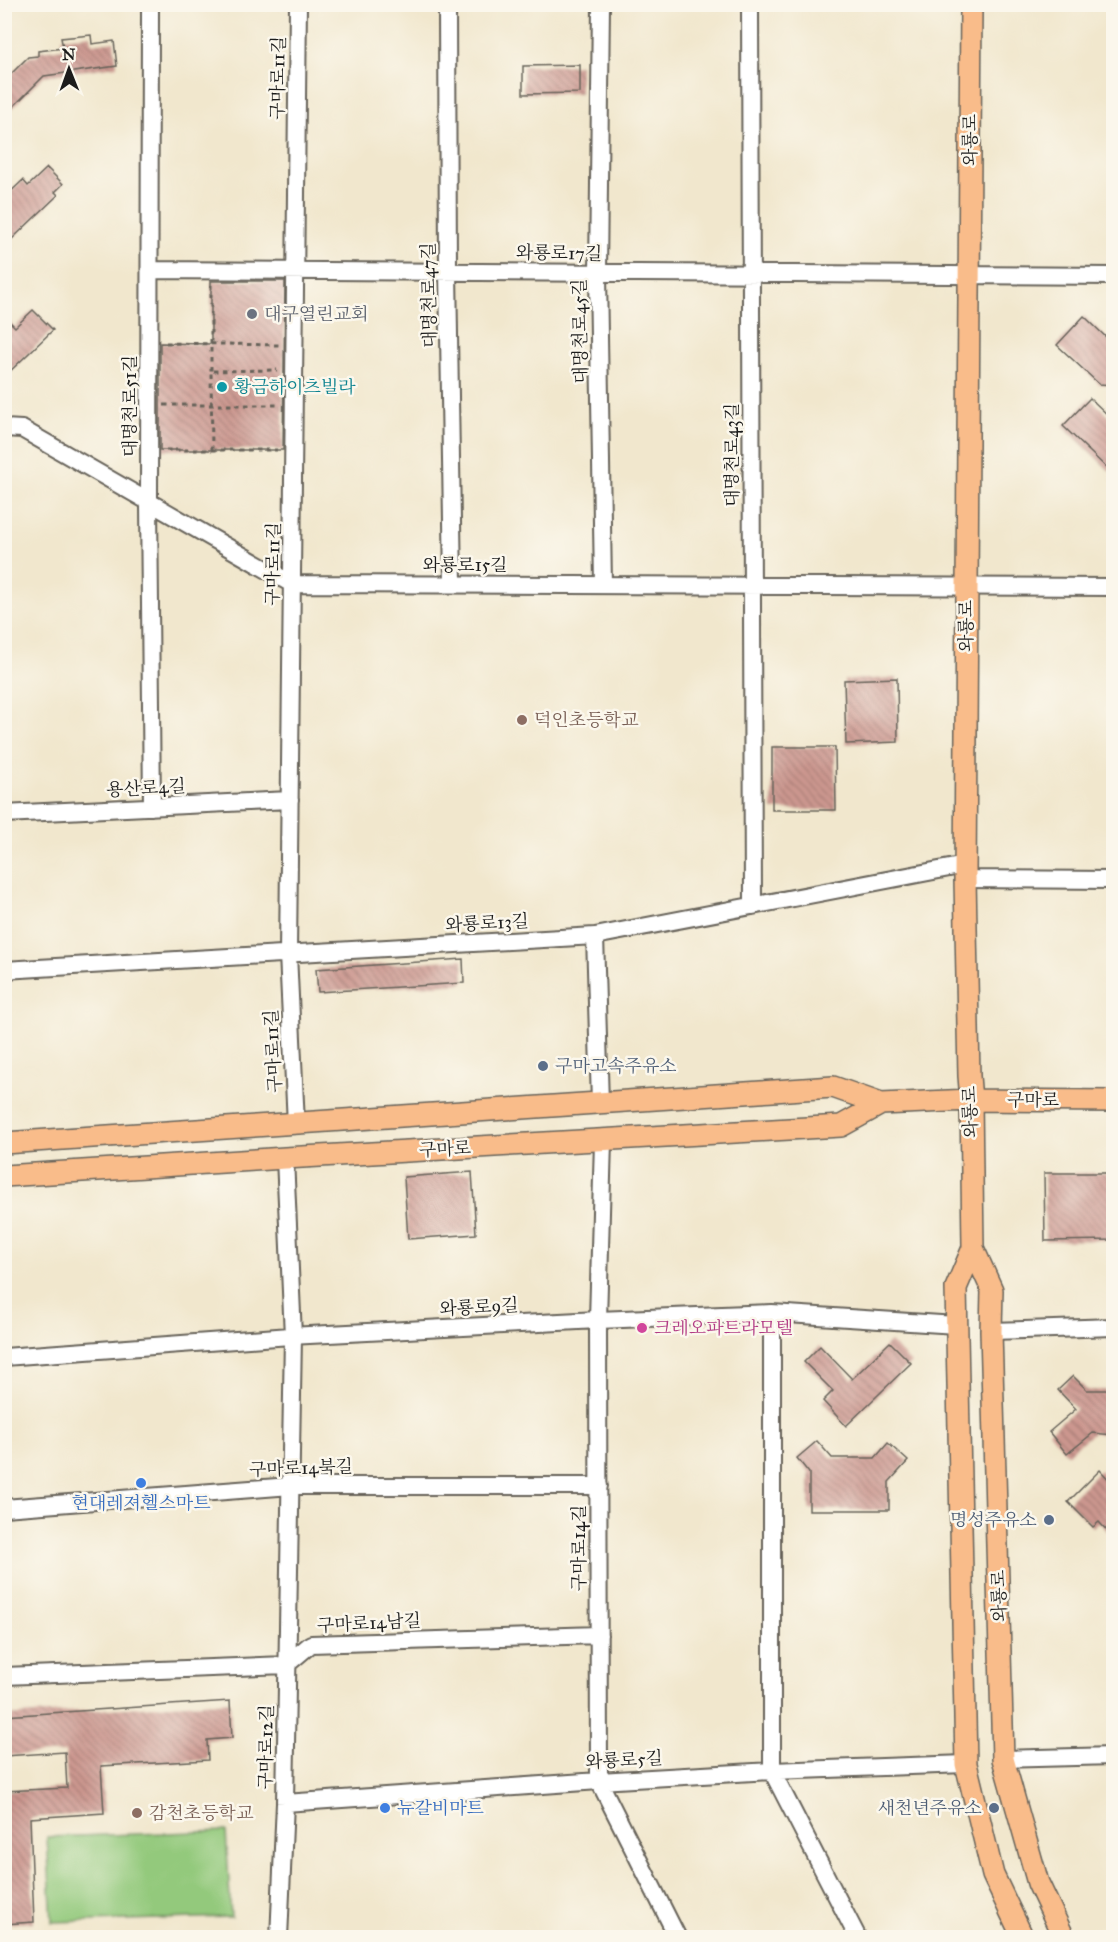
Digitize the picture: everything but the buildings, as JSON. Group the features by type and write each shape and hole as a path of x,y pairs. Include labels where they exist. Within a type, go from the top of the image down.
{"main road":[{"name":"와룡로","path":"971,4 965,872 972,1248 956,1288 966,1764 993,1875 1023,1938"},
{"name":"구마로","path":"4,1143 833,1087 881,1104 971,1100 1113,1101"},
{"name":"구마로","path":"4,1176 841,1126 881,1104"},
{"name":"와룡로","path":"972,1248 992,1290 991,1331 1003,1760 1038,1883 1064,1938"}],"street":[{"name":"대명천로51길","path":"150,4 149,502 152,807"},
{"name":"구마로11길","path":"296,1124 288,954 298,4"},
{"name":"대명천로47길","path":"447,4 453,584"},
{"name":"대명천로45길","path":"601,4 598,273 603,585"},
{"name":"대명천로43길","path":"750,4 753,906"},
{"name":"와룡로17길","path":"150,270 1113,276"},
{"name":"와룡로15길","path":"4,428 22,429 292,584 1113,587"},
{"name":"용산로4길","path":"4,814 290,800"},
{"name":"와룡로13길","path":"4,970 595,936 753,906 965,872 1113,880"},
{"path":"595,936 600,1103"},
{"name":"구마로14길","path":"603,1141 598,1320 599,1781 678,1938"},
{"name":"구마로12길","path":"279,1938 285,1803 293,1336 285,1158"},
{"path":"772,1313 772,1771 858,1938"},
{"name":"와룡로9길","path":"4,1357 293,1336 772,1313 956,1325"},
{"path":"991,1331 1113,1328"},
{"name":"구마로14북길","path":"4,1508 291,1486 599,1486"},
{"name":"구마로14남길","path":"286,1665 311,1644 599,1635"},
{"path":"4,1676 286,1665"},
{"path":"1003,1760 1113,1756"},
{"name":"와룡로5길","path":"285,1803 772,1771 966,1764"}],"path":[{"path":"211,270 212,450"},
{"path":"149,343 294,346"},
{"path":"211,370 294,369"},
{"path":"149,405 294,404"},
{"path":"149,450 293,450"}],"green space":[{"path":"226,1831 231,1917 52,1922 47,1837"}],"place":[{"name":"대구열린교회","path":"252,314"},
{"name":"황금하이츠빌라","path":"222,387"},
{"name":"덕인초등학교","path":"522,720"},
{"name":"구마고속주유소","path":"543,1066"},
{"name":"크레오파트라모텔","path":"642,1328"},
{"name":"현대레져헬스마트","path":"141,1483"},
{"name":"명성주유소","path":"1049,1520"},
{"name":"뉴갈비마트","path":"385,1808"},
{"name":"새천년주유소","path":"994,1808"},
{"name":"감천초등학교","path":"137,1813"}]}
